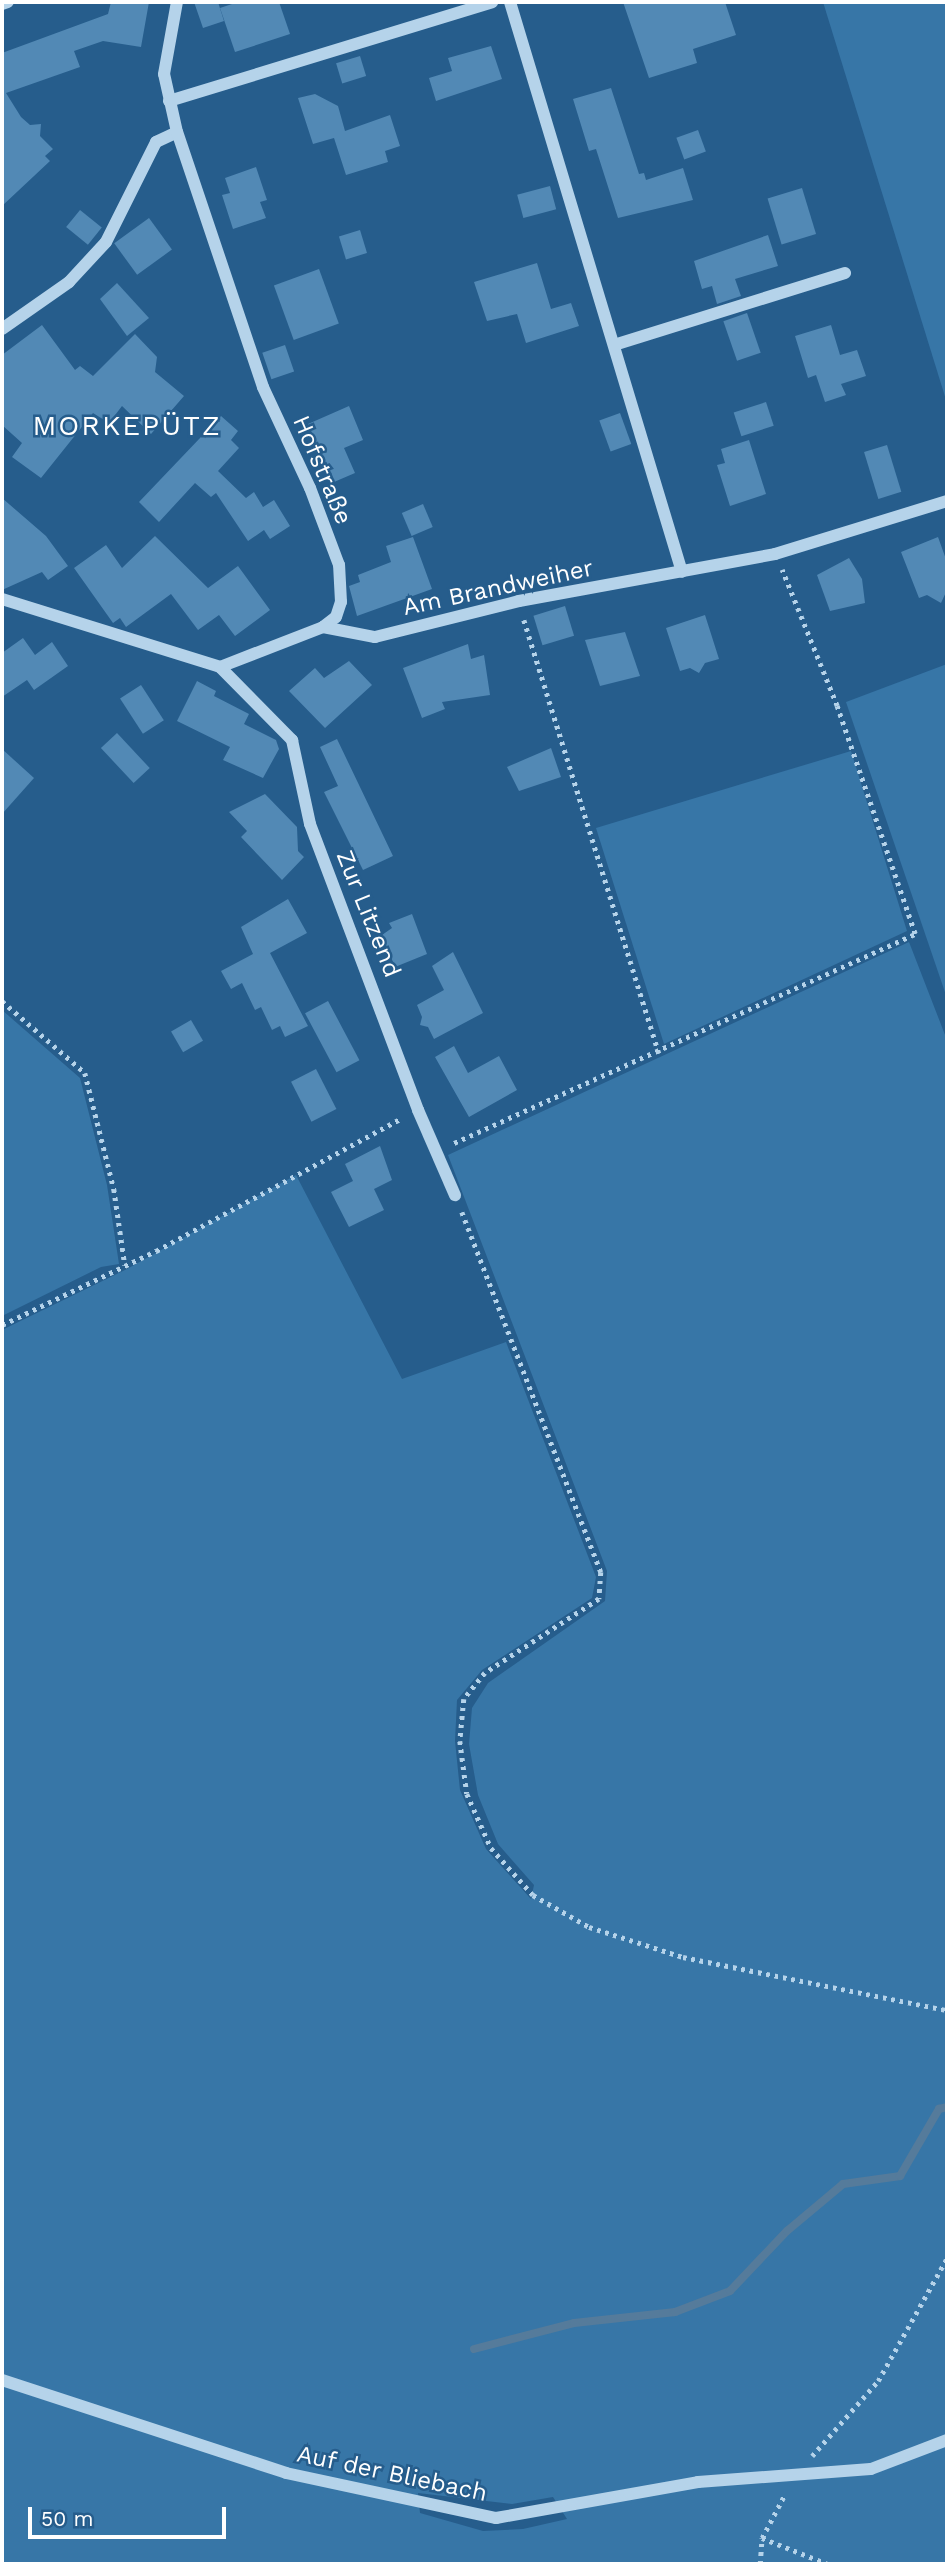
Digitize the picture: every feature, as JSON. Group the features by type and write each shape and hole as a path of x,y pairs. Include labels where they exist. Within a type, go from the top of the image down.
{"street":[{"path":"2,4 8,2"},
{"name":"Hofstraße","path":"177,2 164,74 169,101 263,387 310,488 338,565 341,602 335,617 323,627"},
{"path":"169,101 492,2"},
{"path":"510,2 682,572"},
{"path":"2,329 69,282 106,242 156,142 177,132"},
{"path":"614,345 845,273"},
{"name":"Am Brandweiher","path":"323,627 374,637 519,601 775,554 947,501"},
{"path":"2,599 220,667 323,627"},
{"name":"Zur Litzend","path":"220,667 292,740 310,824 367,967 418,1110 455,1195"},
{"name":"Auf der Bliebach","path":"2,2380 286,2473 496,2518 698,2482 793,2477 871,2469 947,2440"}],"path":[{"path":"437,1151 659,1053 915,934 837,706 775,554"},
{"path":"519,601 659,1053"},
{"path":"2,1001 85,1073 114,1188 125,1265"},
{"path":"2,1325 125,1265 418,1110"},
{"path":"455,1195 601,1572 599,1599 485,1673 464,1699 460,1741 467,1794 491,1848 533,1895 589,1927 683,1957 947,2010"},
{"path":"760,2564 762,2538 793,2477 878,2381 947,2258"},
{"path":"762,2538 828,2564"}],"shaded area":[{"path":"823,2 947,2 947,403"},
{"path":"947,664 947,998 846,702"},
{"path":"851,751 907,931 664,1044 596,828"},
{"path":"909,942 947,1040 947,2564 2,2564 2,1330 127,1269 296,1175 402,1379 506,1342 596,1577 592,1598 482,1670 457,1700 455,1741 460,1790 486,1849 531,1899 534,1885 498,1844 478,1795 469,1744 472,1708 488,1683 605,1601 607,1571 448,1155","holes":["418,2493 512,2504 553,2497 567,2519 523,2529 483,2531 420,2513"]},
{"path":"2,1010 80,1078 107,1185 119,1264 101,1267 2,1316"}],"building":[{"path":"111,2 149,2 141,47 103,41 74,51 80,67 6,93 21,117 30,125 41,124 40,136 53,149 45,156 50,161 2,206 2,53 108,14"},
{"path":"194,2 218,2 224,21 203,28"},
{"path":"238,2 279,2 290,34 235,52 220,8"},
{"path":"623,2 725,2 736,35 693,49 697,63 649,78"},
{"path":"491,46 502,79 436,101 429,78 452,71 448,58"},
{"path":"360,56 366,76 342,83 336,63"},
{"path":"611,88 639,174 644,173 646,180 683,168 693,200 618,218 596,149 589,151 573,99"},
{"path":"315,94 338,106 345,131 390,115 400,146 385,151 388,162 346,175 334,138 313,144 298,98"},
{"path":"698,130 706,152 684,159 676,138"},
{"path":"256,167 267,200 260,202 266,218 233,229 222,195 230,193 225,178"},
{"path":"550,186 556,209 523,218 517,195"},
{"path":"802,188 816,234 782,244 768,199"},
{"path":"80,210 102,228 88,245 66,227"},
{"path":"149,218 172,250 137,275 114,243"},
{"path":"360,230 367,253 346,259 339,236"},
{"path":"768,235 778,266 735,279 741,296 717,304 712,286 702,289 694,261"},
{"path":"537,263 551,309 571,303 579,326 526,343 517,314 487,321 474,282"},
{"path":"319,269 339,324 294,340 274,285"},
{"path":"117,283 149,318 127,336 100,299"},
{"path":"747,313 761,353 737,361 723,321"},
{"path":"42,325 75,370 80,366 93,376 135,334 157,357 155,372 184,396 151,434 122,406 109,423 93,413 41,478 12,457 22,443 2,425 2,355"},
{"path":"831,325 840,355 857,350 866,376 841,384 846,395 825,402 816,375 808,378 795,336"},
{"path":"285,345 294,371 271,379 262,353"},
{"path":"766,402 774,426 741,436 734,413"},
{"path":"349,406 363,440 344,448 355,473 334,482 308,424"},
{"path":"620,413 631,444 611,452 599,421"},
{"path":"221,416 238,431 231,440 239,448 218,471 246,498 254,492 263,507 274,500 290,526 270,539 264,530 248,541 216,493 211,497 195,483 159,522 139,502"},
{"path":"749,440 766,494 730,506 717,465 725,463 721,449"},
{"path":"887,445 901,492 878,499 864,452"},
{"path":"2,498 46,536 68,566 48,580 42,572 2,590"},
{"path":"423,504 433,527 412,536 402,513"},
{"path":"155,536 208,588 238,566 270,610 235,636 219,615 198,630 171,594 126,627 120,618 113,623 74,568 106,545 122,568"},
{"path":"413,537 432,589 357,616 349,586 360,582 358,575 391,562 386,546"},
{"path":"938,537 947,562 947,590 941,603 927,595 919,598 901,552"},
{"path":"849,558 862,579 865,603 830,611 817,575"},
{"path":"565,606 574,636 543,645 533,616"},
{"path":"705,615 719,659 705,663 699,673 690,668 680,671 666,628"},
{"path":"625,632 640,676 600,686 585,640"},
{"path":"23,638 35,655 52,642 68,666 34,690 27,680 2,697 2,653"},
{"path":"468,644 471,659 484,655 490,695 442,702 445,709 422,718 403,668"},
{"path":"349,661 372,685 325,728 289,691 315,668 324,678"},
{"path":"197,681 216,691 214,696 249,714 244,724 276,740 279,749 263,778 223,760 230,747 177,721"},
{"path":"141,685 164,720 143,734 120,699"},
{"path":"117,733 150,768 134,783 101,748"},
{"path":"337,739 393,856 363,870 324,792 338,786 320,747"},
{"path":"551,748 561,777 519,791 507,767"},
{"path":"2,749 34,778 2,814"},
{"path":"265,794 297,827 298,851 304,857 282,880 241,837 247,831 229,812"},
{"path":"288,899 307,933 270,953 308,1026 285,1037 280,1026 272,1030 261,1007 255,1010 242,983 231,989 221,971 253,954 241,927"},
{"path":"412,914 427,954 395,967 382,935 392,928 389,923"},
{"path":"453,952 483,1013 434,1039 428,1027 420,1025 422,1017 417,1005 444,990 432,966"},
{"path":"328,1001 359,1060 336,1072 305,1013"},
{"path":"191,1020 203,1041 183,1052 171,1032"},
{"path":"454,1046 468,1073 499,1056 517,1090 469,1117 435,1057"},
{"path":"316,1069 336,1109 311,1122 291,1082"},
{"path":"380,1146 392,1180 374,1189 384,1210 349,1227 331,1192 353,1181 345,1164"}],"waterway":[{"path":"474,2349 574,2323 675,2312 730,2291 787,2231 843,2184 900,2176 939,2109 947,2107"}],"district":[{"name":"MORKEPÜTZ","path":"127,426"}]}
